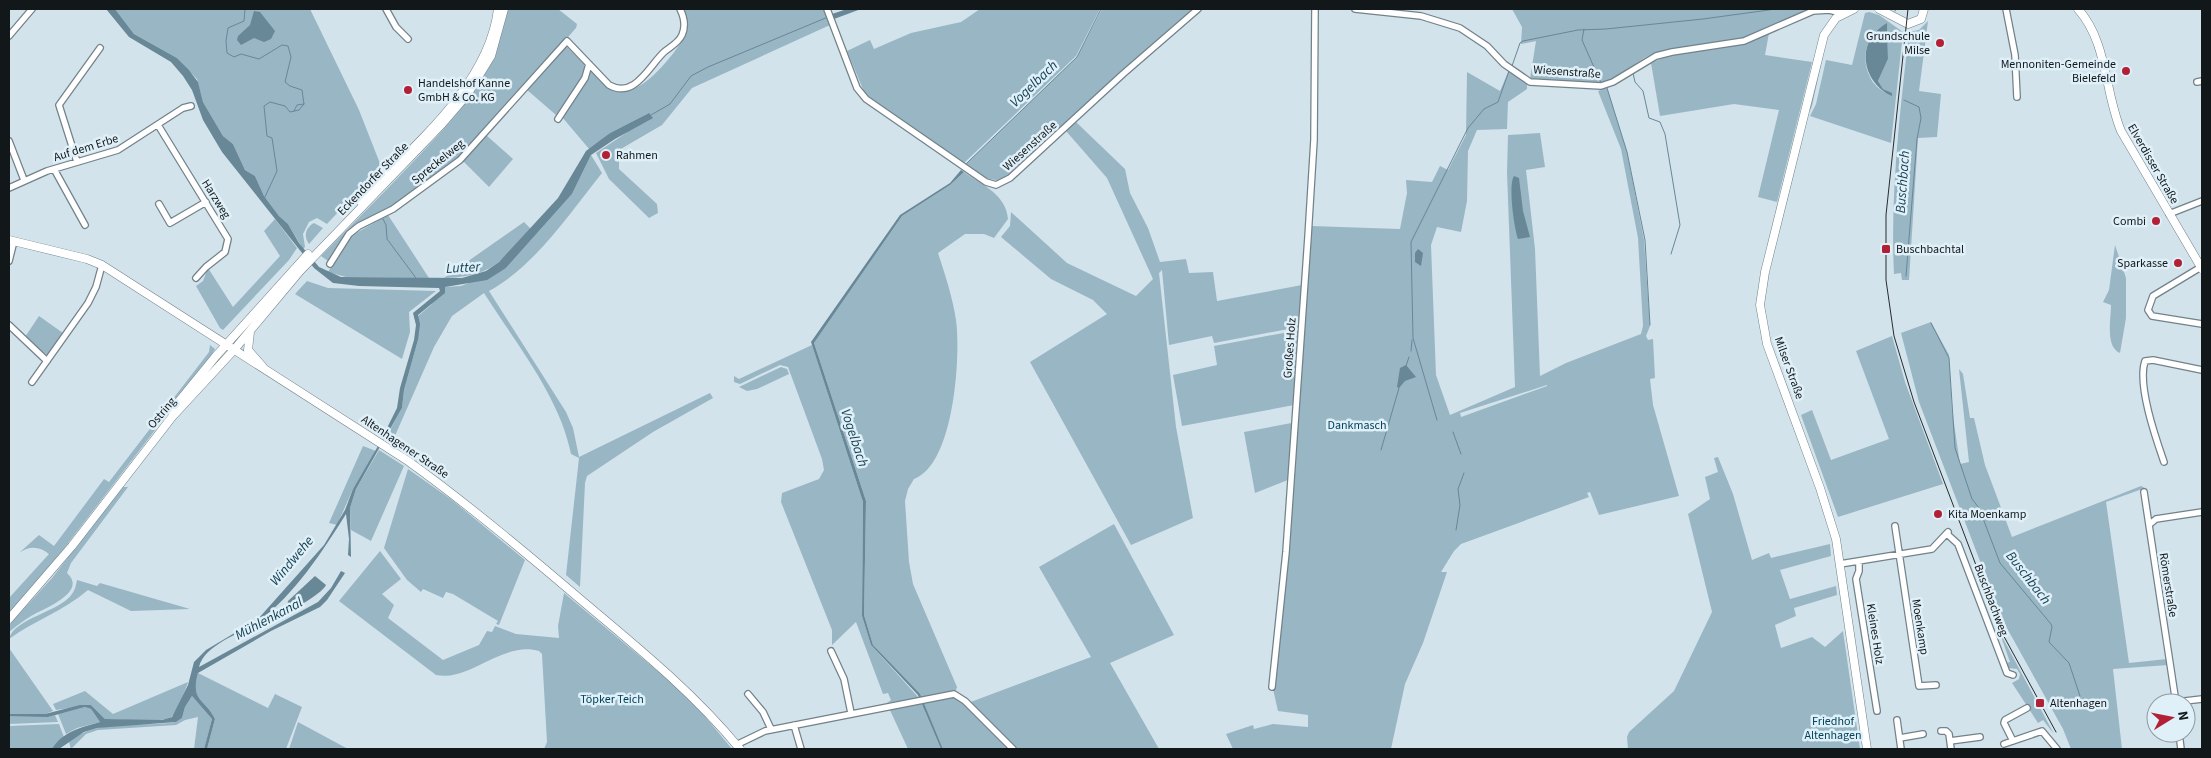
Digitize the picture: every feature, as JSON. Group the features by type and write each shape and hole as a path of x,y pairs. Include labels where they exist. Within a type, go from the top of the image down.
{"main road":[{"name":"Eckendorfer Straße","path":"226,345 438,120 462,92 486,54 495,28 498,9"},
{"name":"Eckendorfer Straße","path":"317,249 442,124 467,95 491,56 504,9"},
{"name":"Milser Straße","path":"1854,9 1842,14 1831,23 1824,36 1765,272 1760,305 1767,344 1825,503 1836,539 1867,749"},
{"path":"1879,9 1901,22 1910,24 1921,19 1924,9"},
{"name":"Elverdisser Straße","path":"2078,9 2087,20 2098,42 2112,107 2120,131 2202,268"},
{"name":"Altenhagener Straße","path":"11,240 87,260 102,266 386,447 443,487 606,620 694,697 738,747"},
{"name":"Eckendorfer Straße","path":"233,350 298,269"},
{"path":"251,329 248,350 268,373"},
{"name":"Ostring","path":"112,494 168,415 226,345"},
{"name":"Ostring","path":"9,619 72,546 172,417 233,350"}],"street":[{"path":"10,32 32,9"},
{"path":"386,9 396,27 408,39"},
{"path":"558,118 585,78 589,64 614,88 626,88 636,84 662,54 679,40 684,24 680,9"},
{"name":"Wiesenstraße","path":"828,9 857,88 866,99 986,182 996,185 1010,178 1123,74 1198,9"},
{"name":"Großes Holz","path":"1272,687 1286,552 1314,140 1315,9"},
{"name":"Wiesenstraße","path":"1355,9 1413,15 1460,28 1487,46 1504,64 1530,82 1601,86 1613,82 1656,56 1744,42 1812,11 1829,10 1842,14"},
{"path":"2006,9 2015,55 2017,97"},
{"name":"Spreckelweg","path":"330,264 349,234 359,226 393,209 460,160 567,41 589,64"},
{"path":"76,162 59,105 100,48"},
{"name":"Auf dem Erbe","path":"9,188 24,180 54,169 118,150 184,108 191,106"},
{"name":"Harzweg","path":"158,125 225,232 228,244 225,252 203,269 196,278"},
{"path":"9,141 24,180"},
{"path":"54,169 85,225"},
{"path":"159,204 170,222 206,202"},
{"path":"2169,214 2202,202"},
{"path":"9,261 11,240"},
{"path":"32,382 92,296 102,266"},
{"path":"2202,268 2154,295 2149,301 2148,310 2152,316 2202,324"},
{"path":"9,325 47,361"},
{"path":"2164,462 2147,406 2145,361 2153,360 2202,370"},
{"name":"Römerstraße","path":"2144,492 2175,693"},
{"path":"2150,524 2156,519 2202,512"},
{"name":"Moenkamp","path":"1894,526 1919,686 1936,685"},
{"name":"Buschbachweg","path":"1899,554 1934,548 1948,532 1958,544 2008,673 2013,675"},
{"path":"1840,564 1899,554"},
{"name":"Kleines Holz","path":"1859,561 1859,571 1856,580 1877,711"},
{"path":"832,651 844,678 851,713"},
{"path":"748,694 763,712 770,729"},
{"path":"738,747 756,734 770,729 948,694 958,696 1013,749"},
{"path":"2013,741 2004,722 2027,708"},
{"path":"1897,720 1901,749"},
{"path":"794,725 801,749"},
{"path":"1941,731 1946,731 1949,734 1951,749"},
{"path":"2004,744 2042,731 2058,749 2064,749"},
{"path":"1900,738 1923,734"},
{"path":"1950,741 1980,738"}],"green space":[{"path":"115,9 310,9 359,110 381,166 327,224 317,218 309,222 303,234 305,247 303,249 288,224 279,216 264,196 255,176 245,170 233,144 223,136 203,102 197,79 177,58 134,34"},
{"path":"507,9 558,9 577,24 576,28 462,157 398,204 356,224 328,261 321,256 400,176 459,112 484,75 494,55 502,33"},
{"path":"682,9 824,9 830,25 692,88 662,125 619,150 619,169 657,204 658,213 649,218 609,179 596,153 626,133 649,113 610,133 590,150 562,117 590,70 613,91 623,92 634,89 654,75 684,38 686,29"},
{"path":"980,9 1100,9 1076,56 964,163 865,94 847,51 870,40 874,49 911,33 961,22"},
{"path":"1102,9 1195,9 1111,81 1003,179 993,180 988,178 966,164 1077,57"},
{"path":"1512,9 1817,9 1805,11 1746,39 1654,53 1615,78 1601,83 1530,79 1536,41 1521,44 1522,27"},
{"path":"1869,12 1879,15 1903,32 1891,143 1810,116 1816,104 1826,60 1852,65 1865,13","holes":["1887,24 1888,59 1878,81 1883,89 1891,93 1886,93 1875,84 1867,70 1866,62 1867,46 1870,39 1874,33"]},
{"path":"1928,21 1919,91 1941,94 1937,137 1918,138 1909,280 1902,280 1901,273 1894,274 1893,244 1893,213 1899,122 1909,32 1919,30"},
{"path":"1769,33 1765,55 1812,62 1777,202 1758,197 1779,110 1734,104 1660,116 1651,63 1672,54 1747,44"},
{"path":"1826,42 1812,106 1810,111 1808,110"},
{"path":"565,45 587,67 585,74 556,115 526,89"},
{"name":"Dankmasch","path":"1509,70 1527,83 1527,89 1508,102 1507,129 1477,130 1468,151 1467,201 1461,232 1437,227 1431,245 1436,375 1450,415 1515,387 1507,172 1508,135 1540,133 1545,167 1526,170 1535,249 1540,376 1566,363 1641,334 1643,326 1638,238 1621,149 1598,91 1607,88 1627,152 1644,240 1650,326 1646,336 1648,340 1653,339 1655,378 1650,379 1653,405 1679,496 1599,515 1590,492 1587,493 1589,497 1461,544 1454,551 1441,572 1447,572 1423,643 1405,684 1391,749 1233,749 1226,734 1253,725 1254,729 1273,724 1308,727 1308,715 1278,711 1273,689 1293,478 1255,493 1244,432 1297,422 1311,226 1400,229 1407,193 1406,180 1432,182 1440,166 1448,170 1466,135 1467,72 1500,91","holes":["1547,386 1461,417 1460,413"]},
{"path":"1076,122 1125,169 1130,193 1148,228 1160,262 1186,259 1189,273 1213,272 1217,301 1302,285 1299,327 1214,343 1212,336 1169,345 1162,270 1159,273 1176,427 1193,518 1131,545 1030,362 1107,314 1093,300 1051,279 1001,237 1010,226 1011,212 1067,263 1136,296 1153,279 1107,178 1066,131"},
{"path":"486,135 513,159 489,187 462,160"},
{"path":"591,155 602,173 537,253 506,280 489,291 566,412 573,428 579,457 710,393 713,398 653,432 587,476 585,483 580,587 566,575 579,458 571,454 557,412 547,391 484,293 452,316 434,347 394,438 391,442 385,439 402,408 404,390 418,340 418,316 431,305 445,287 461,286 506,268 572,194"},
{"path":"964,172 998,197 1003,203 1008,219 994,238 984,234 965,234 938,253 951,295 956,320 957,358 952,408 938,453 927,470 914,479 908,489 905,501 909,562 913,584 957,687 955,693 921,698 873,645 864,615 866,501 814,343 902,216 950,185"},
{"path":"388,215 429,278 346,277 328,272 351,236"},
{"path":"275,219 297,248 289,260 223,330 220,328 196,286 203,281 208,268 233,307 280,256 264,231"},
{"path":"524,222 531,229 512,250 494,265 474,274 444,278"},
{"path":"314,223 323,228 309,244 306,232"},
{"path":"2115,245 2126,278 2126,318 2120,353 2112,345 2111,305 2103,302 2109,290"},
{"path":"307,281 328,288 436,291 409,312 410,332 402,359 295,294"},
{"path":"39,316 63,333 47,355 25,337"},
{"path":"1931,322 1949,355 1952,410 1960,464 1969,462 1959,369 1963,374 1970,418 1974,418 1985,465 2012,537 2141,486 2145,488 2106,502 2129,663 2167,659 2168,665 2113,669 2122,749 2071,749 2063,729 2003,621 1919,402 1901,333"},
{"path":"1299,330 1294,405 1182,426 1173,375 1217,365 1214,346"},
{"path":"1892,336 1905,382 1943,484 1838,517 1801,415 1812,410 1831,460 1889,439 1856,351"},
{"path":"210,345 215,349 209,360 62,551 9,613 9,598 49,554 42,549 34,548 26,549 19,553 39,535 54,546 104,479 109,482 209,352"},
{"path":"812,345 863,502 862,616 871,645 919,698 887,703 891,700 888,693 883,694 856,622 832,645 832,630 781,502 782,493 819,479 824,470 822,459 788,367 780,365 740,384 734,382 734,376 739,379"},
{"path":"781,367 787,369 789,374 757,389 747,391 739,387"},
{"path":"363,446 376,451 353,489 337,525 329,523"},
{"path":"379,450 404,466 371,541 351,530 350,508 356,489"},
{"name":"Friedhof Altenhagen","path":"1718,457 1733,494 1752,560 1769,553 1771,558 1830,544 1831,556 1780,570 1790,599 1836,586 1837,595 1794,608 1796,616 1775,625 1781,648 1812,637 1825,647 1843,631 1860,749 1628,749 1627,737 1629,732 1674,691 1712,612 1688,514 1710,499 1705,477 1718,472 1714,458"},
{"path":"408,469 452,500 525,560 499,625 496,624 498,621 453,594 446,592 443,598 423,589 421,592 407,580 384,548"},
{"path":"123,487 128,487 71,563 67,573 72,580 72,587 69,593 9,632 9,625 52,578"},
{"path":"1114,524 1174,635 1110,663 1159,749 1014,749 968,703 1091,657 1039,567"},
{"name":"Töpker Teich","path":"380,551 401,579 382,594 394,605 388,618 443,660 479,645 487,631 492,632 495,626 516,634 559,638 558,626 564,593 672,683 698,708 732,749 544,749 547,742 542,654 539,651 526,649 513,651 461,673 448,676 436,675 339,601"},
{"path":"77,580 97,586 100,583 190,609 131,611 88,590 69,604 9,639 19,626 66,600 73,592"},
{"path":"1999,631 2054,734 2043,720 2038,723 2012,683 2019,679 2020,674 2017,669 2008,668 2006,663 2010,662"},
{"path":"9,648 53,711 45,714 9,714"},
{"path":"198,673 268,708 275,694 302,707 286,749 207,749 215,719 197,695 196,682"},
{"path":"188,682 175,711 171,717 165,719 149,721 105,719 91,705 56,710 53,704 85,691 113,714"},
{"path":"192,696 212,719 204,749 194,749 198,717 185,720 176,725 98,730 86,734 71,749 69,742 80,734 93,729 106,726 176,722 182,718 185,707"},
{"path":"956,696 1010,749 943,749 922,700"},
{"path":"920,700 941,749 908,749 889,708"},
{"path":"85,707 91,709 100,722 77,728 66,734 58,714"},
{"path":"34,715 48,717 55,715 58,722 9,724 9,716"},
{"path":"298,722 348,749 289,749"},
{"path":"59,724 64,737 52,749 9,749 9,726"}],"shaded area":[{"path":"106,9 115,9 134,34 177,58 189,70 198,82 203,102 223,136 233,144 245,170 255,176 264,196 279,216 288,224 299,243 319,267 341,277 462,278 486,271 499,262 558,198 586,151 610,133 649,113 653,118 591,155 572,194 506,268 487,280 445,287 445,293 418,315 420,324 418,340 404,390 402,408 356,489 350,508 351,557 348,555 349,539 346,514 307,572 284,598 252,626 225,640 208,652 199,667 318,602 331,588 341,571 345,573 320,607 271,631 198,673 196,682 197,695 215,719 207,749 204,749 212,719 192,696 185,707 182,718 176,722 97,728 84,732 59,749 52,749 67,734 100,722 91,709 85,707 48,717 9,716 9,714 45,714 80,705 91,705 105,719 162,720 172,717 188,685 194,662 206,650 258,619 324,545 345,510 353,489 397,408 400,388 414,340 416,325 413,313 440,291 439,288 359,286 333,283 314,268 222,152 203,120 192,90 183,76 171,62 129,37"},
{"path":"847,9 861,9 834,19 832,14"},
{"path":"254,11 260,12 275,31 271,39 264,42 254,38 241,45 237,40 238,36 250,25"},
{"path":"1887,23 1888,59 1878,81 1883,89 1892,93 1892,96 1882,90 1874,81 1868,71 1866,61 1866,50 1870,40 1877,30"},
{"path":"961,170 964,172 950,185 902,216 814,343 866,501 864,615 873,645 920,694 943,749 941,749 918,695 871,645 862,616 863,502 811,342 900,215 950,183"},
{"path":"1514,176 1519,178 1523,211 1530,237 1518,239 1513,216 1512,181"},
{"path":"1418,249 1423,253 1421,266 1415,262 1415,253"},
{"path":"1406,365 1416,377 1405,381 1399,388 1397,387 1400,368"},
{"path":"315,576 326,585 324,588 303,604 287,609 288,601"}],"waterway":[{"path":"245,9 244,21 228,28 227,53 234,57 241,54 259,59 282,45 288,46 291,57 285,82 302,90 304,104 299,110 290,112 285,106 270,102 264,106 267,136 272,138 277,171 264,199"},
{"name":"Vogelbach","path":"966,164 1077,57 1101,9"},
{"path":"1512,66 1520,43 1523,41 1578,30 1703,19 1776,9"},
{"name":"Lutter","path":"651,115 670,104 691,76 708,67 828,17"},
{"path":"1584,29 1582,40 1601,83"},
{"path":"1437,420 1413,338 1411,242 1468,128 1484,109 1498,102 1509,71"},
{"path":"1633,73 1635,82 1643,91 1649,118 1660,122 1665,134 1680,225 1671,254"},
{"path":"1607,88 1627,152 1645,240 1650,325"},
{"name":"Buschbach","path":"1904,100 1919,107 1921,118 1917,139 1906,276"},
{"path":"294,111 297,105 304,104"},
{"path":"383,219 386,225 387,239 416,278"},
{"name":"Buschbach","path":"1931,323 1949,358 1955,448 1972,499 1979,508 2000,563 2051,624 2049,642 2069,663 2080,696"},
{"path":"1411,351 1412,340"},
{"path":"1406,366 1409,357"},
{"path":"1381,450 1399,388"},
{"path":"1453,432 1461,454"},
{"path":"1456,530 1460,505 1458,489 1464,473"}],"tram line":[{"path":"1908,9 1886,215 1886,280 1894,336 1914,402 2001,631 2056,732"}],"place":[{"name":"Grundschule Milse","path":"1940,43"},
{"name":"Mennoniten-Gemeinde Bielefeld","path":"2126,71"},
{"name":"Handelshof Kanne GmbH & Co. KG","path":"408,90"},
{"name":"Rahmen","path":"606,155"},
{"name":"Combi","path":"2156,221"},
{"name":"Buschbachtal","path":"1886,249"},
{"name":"Sparkasse","path":"2178,263"},
{"name":"Kita Moenkamp","path":"1938,514"},
{"name":"Altenhagen","path":"2040,703"}],"water label":[{"name":"Windwehe","path":"292,561"},
{"name":"Mühlenkanal","path":"269,619"}]}
